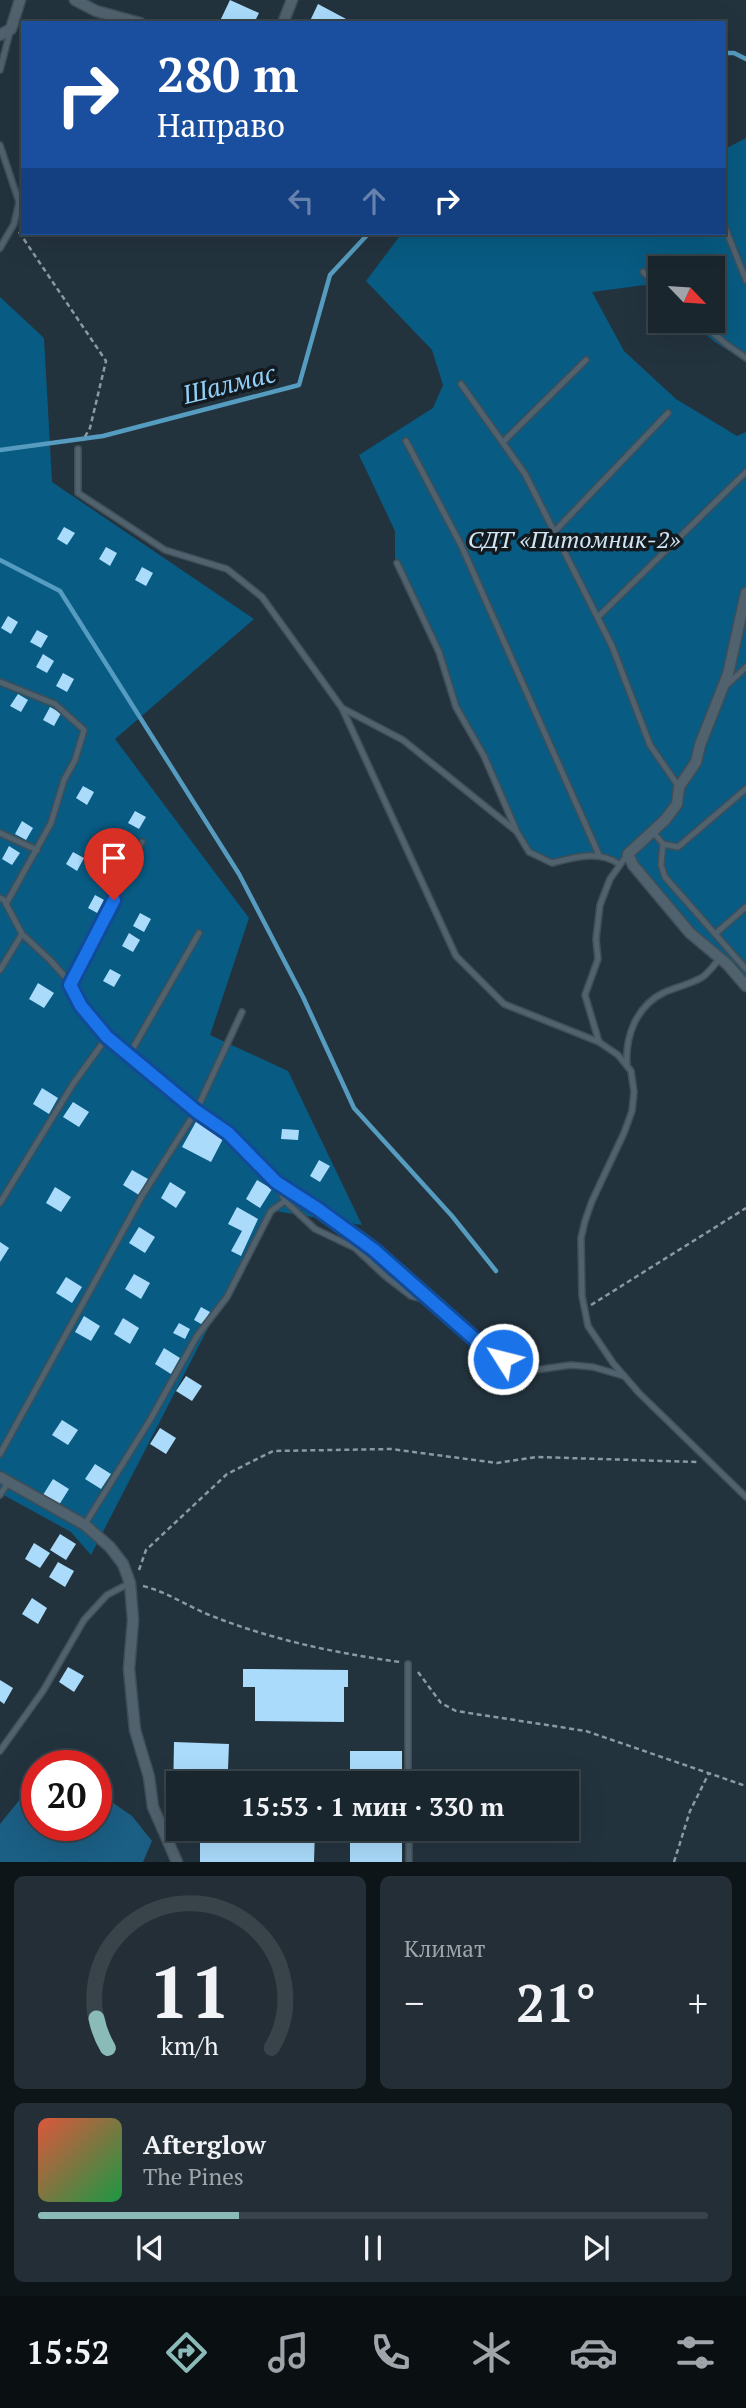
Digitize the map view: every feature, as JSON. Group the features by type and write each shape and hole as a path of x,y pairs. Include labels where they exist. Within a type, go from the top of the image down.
{"street":[{"path":"0,35 11,29 20,0"},
{"path":"75,0 96,11 133,21"},
{"path":"284,21 292,0"},
{"path":"746,593 728,674 696,762 679,787 677,804 653,832 628,854 633,864 690,933 720,958 746,986"},
{"path":"4,1479 85,1525 123,1564 134,1584 129,1669 135,1730 149,1777 153,1807 177,1862"}],"lane":[{"path":"0,70 11,29"},
{"path":"0,145 19,202 14,224 0,248"},
{"path":"726,230 746,280"},
{"path":"643,272 648,276"},
{"path":"713,333 746,358"},
{"path":"503,442 586,360"},
{"path":"461,384 525,474 612,646 650,745 679,787"},
{"path":"555,531 668,413"},
{"path":"406,441 461,545 599,855"},
{"path":"78,449 78,493 165,550 227,569 262,597 342,708 456,956 504,1004 599,1042 618,1055 631,1071 634,1092 632,1111 592,1200 581,1238 582,1296 589,1326 613,1363 639,1393 746,1497"},
{"path":"598,617 746,472"},
{"path":"397,563 439,653 456,707 484,756 517,832 529,852 552,863 576,856 599,855 619,864"},
{"path":"722,689 746,667"},
{"path":"0,682 55,704 84,730 75,760 64,780 51,823 6,904"},
{"path":"342,708 403,740 517,832"},
{"path":"653,832 663,844 678,847 746,789"},
{"path":"0,833 37,850"},
{"path":"70,985 142,842"},
{"path":"663,844 661,865 665,877 746,969"},
{"path":"599,1042 585,995 598,959 596,939 600,905 619,864 628,854"},
{"path":"0,898 22,934 50,960 70,985 81,1006 107,1037 196,1111 228,1133 276,1182 358,1237 478,1342 503,1359 528,1371 571,1365 593,1367 625,1376"},
{"path":"715,934 746,907"},
{"path":"129,1055 199,933"},
{"path":"0,970 22,934"},
{"path":"627,1066 629,1037 637,1017 647,1003 662,993 703,977 720,958"},
{"path":"0,1454 142,1196 196,1111 243,1012"},
{"path":"0,1203 73,1084 107,1037"},
{"path":"276,1182 285,1201 314,1229 355,1248 411,1296 435,1303"},
{"path":"85,1525 150,1420 197,1336 227,1297 271,1211 285,1201"},
{"path":"0,1496 4,1479"},
{"path":"0,1752 43,1691 85,1620 107,1595 134,1584"},
{"path":"408,1664 408,1771"},
{"path":"409,1841 409,1862"}],"path":[{"path":"14,224 21,234"},
{"path":"21,235 106,360 90,428 78,449"},
{"path":"585,1309 746,1208"},
{"path":"139,1574 146,1550 227,1474 273,1451 391,1449 497,1463 536,1457 711,1462"},
{"path":"134,1584 160,1590 209,1616 283,1641 408,1664 419,1672 441,1703 456,1711 586,1731 746,1786"},
{"path":"674,1862 690,1811 709,1773"}],"green space":[{"name":"СДТ «Питомник-2»","path":"746,138 746,362 704,333 725,333 725,256 648,256 648,287 645,285 592,292 624,351 676,399 737,436 746,432 746,984 692,931 627,851 615,864 592,859 552,867 526,853 513,831 481,757 452,705 438,656 395,565 395,531 359,455 433,408 443,385 432,350 366,281 400,235 726,235 726,148"},
{"path":"0,297 44,338 52,482 254,619 115,739 249,918 210,1035 288,1071 362,1225 269,1210 91,1555 71,1532 0,1493"}],"shaded area":[{"path":"21,1798 21,1841 112,1841 112,1802 132,1816 152,1841 143,1862 0,1862 0,1824"}],"building":[{"path":"230,0 259,13 255,21 220,21"},
{"path":"318,4 348,20 347,21 310,21"},
{"path":"64,527 75,533 67,545 57,539"},
{"path":"106,547 117,553 110,566 99,559"},
{"path":"142,567 153,573 146,586 135,580"},
{"path":"8,616 18,622 11,634 1,628"},
{"path":"37,630 48,636 41,648 30,642"},
{"path":"43,654 54,661 47,673 36,667"},
{"path":"63,673 74,679 67,692 56,686"},
{"path":"18,694 28,700 21,712 10,706"},
{"path":"50,707 61,713 54,726 43,720"},
{"path":"83,786 94,792 87,805 76,798"},
{"path":"135,811 146,817 139,829 128,823"},
{"path":"22,821 33,828 26,840 15,834"},
{"path":"9,846 20,853 12,865 2,859"},
{"path":"73,852 84,858 77,871 66,864"},
{"path":"110,857 121,863 114,875 103,869"},
{"path":"95,895 106,901 99,914 88,908"},
{"path":"140,913 151,919 144,932 133,926"},
{"path":"129,933 140,940 133,952 122,946"},
{"path":"110,969 121,975 114,987 103,981"},
{"path":"38,983 54,993 44,1008 29,999"},
{"path":"42,1088 58,1098 49,1114 33,1104"},
{"path":"73,1102 89,1112 79,1127 63,1117"},
{"path":"197,1120 225,1135 211,1162 182,1147"},
{"path":"282,1129 299,1130 298,1140 281,1139"},
{"path":"319,1160 330,1166 320,1182 310,1176"},
{"path":"132,1170 148,1179 139,1195 123,1185"},
{"path":"257,1180 272,1189 260,1208 246,1199"},
{"path":"170,1182 186,1192 176,1208 161,1198"},
{"path":"55,1187 71,1197 61,1212 46,1203"},
{"path":"237,1207 258,1219 241,1256 231,1251 242,1231 228,1224"},
{"path":"139,1227 155,1237 145,1253 129,1243"},
{"path":"0,1242 9,1248 0,1262"},
{"path":"134,1274 150,1283 141,1299 125,1289"},
{"path":"66,1277 82,1287 72,1303 56,1293"},
{"path":"201,1307 210,1312 203,1325 194,1320"},
{"path":"84,1316 100,1326 91,1341 75,1332"},
{"path":"123,1318 139,1328 130,1344 114,1334"},
{"path":"179,1323 190,1329 185,1339 173,1333"},
{"path":"164,1348 180,1358 171,1374 155,1364"},
{"path":"186,1376 202,1386 192,1401 176,1391"},
{"path":"62,1420 78,1430 68,1445 52,1435"},
{"path":"160,1428 176,1438 166,1454 150,1444"},
{"path":"95,1464 111,1474 101,1489 85,1479"},
{"path":"53,1479 69,1489 59,1505 43,1495"},
{"path":"60,1534 76,1544 66,1560 50,1550"},
{"path":"34,1543 50,1553 40,1568 25,1559"},
{"path":"58,1562 74,1571 65,1587 49,1577"},
{"path":"32,1598 47,1608 38,1624 22,1614"},
{"path":"68,1667 84,1676 74,1692 59,1682"},
{"path":"243,1669 348,1670 348,1687 344,1687 344,1722 255,1721 255,1687 243,1687"},
{"path":"0,1680 13,1688 4,1704 0,1701"},
{"path":"174,1742 229,1744 228,1769 316,1771 173,1771"},
{"path":"350,1751 402,1751 402,1771 350,1771"},
{"path":"200,1841 315,1841 314,1862 200,1862"},
{"path":"350,1841 402,1841 402,1862 350,1862"}],"waterway":[{"name":"Шалмас","path":"726,53 734,53 746,59"},
{"name":"Шалмас","path":"0,450 103,436 299,385 330,275 367,235"},
{"path":"0,560 60,591 239,874 303,997 354,1108 452,1216 496,1271"}],"route":[{"path":"114,900 70,985 81,1006 107,1037 196,1111 228,1133 276,1182 374,1250 478,1342 503,1359"}]}
